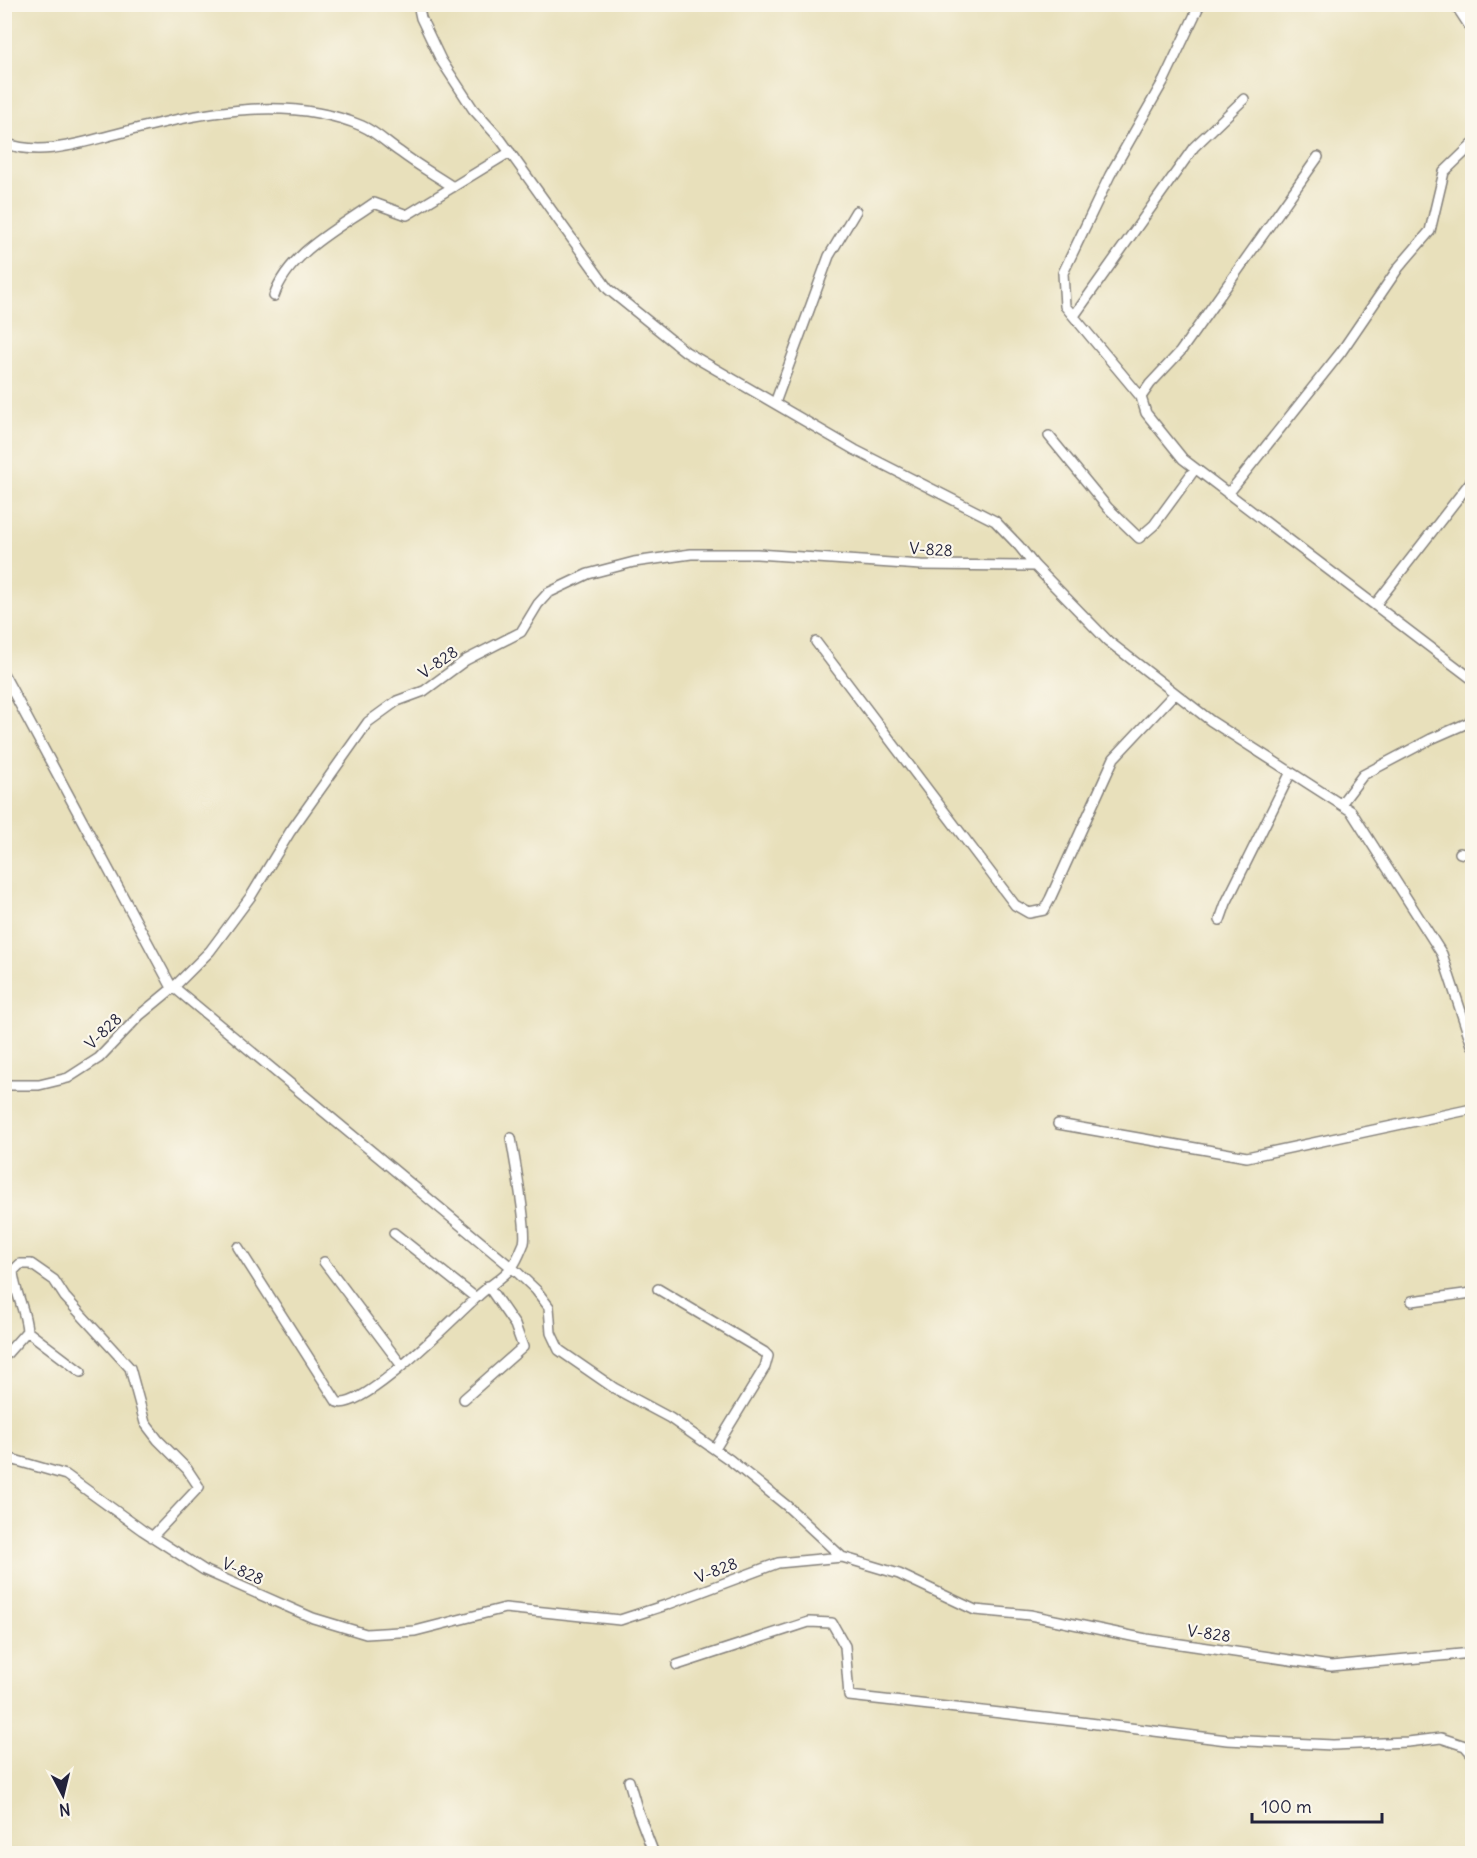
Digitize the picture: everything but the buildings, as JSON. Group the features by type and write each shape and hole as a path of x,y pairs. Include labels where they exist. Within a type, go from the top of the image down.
{"street":[{"path":"418,4 421,18 441,60 473,109 510,153 608,289 686,352 855,450 995,521 1035,566 1108,640 1211,721 1351,811 1442,954 1473,1046"},
{"path":"1200,4 1164,80 1110,175 1063,273 1065,306 1141,397 1146,413 1183,459 1473,679"},
{"path":"1455,4 1473,30"},
{"path":"1074,316 1194,147 1244,99"},
{"path":"4,143 34,150 60,148 157,123 226,112 279,107 339,117 365,127 453,187"},
{"path":"1228,494 1341,352 1400,267 1430,231 1444,172 1473,145"},
{"path":"274,296 279,281 308,249 374,203 407,215 510,153"},
{"path":"1141,397 1180,351 1318,157"},
{"path":"775,403 829,256 856,212"},
{"path":"1049,436 1108,508 1139,538 1154,525 1195,469"},
{"path":"1375,605 1473,480"},
{"name":"V-828","path":"4,1085 39,1085 68,1077 99,1058 210,951 251,896 290,832 368,723 397,701 424,691 466,660 521,632 538,604 548,593 588,574 634,562 691,554 758,554 921,565 1035,566"},
{"path":"816,642 1015,905 1029,913 1044,910 1114,758 1175,693"},
{"path":"4,675 170,984 512,1267 536,1290 549,1307 551,1333 559,1350 614,1388 670,1418 715,1449 787,1506 842,1557"},
{"path":"1341,804 1363,775 1431,739 1473,721"},
{"path":"1220,920 1226,903 1291,771"},
{"path":"1460,853 1473,856"},
{"path":"1058,1124 1247,1157 1473,1109"},
{"path":"238,1246 337,1402 342,1404 349,1402 378,1386 512,1267 525,1240 511,1138"},
{"path":"394,1233 476,1298"},
{"path":"324,1262 402,1366"},
{"path":"4,1357 27,1331 26,1320 13,1283 13,1271 20,1264 31,1264 54,1280 65,1297 130,1368 145,1423 158,1440 187,1469 199,1487 152,1537"},
{"path":"464,1399 523,1347 515,1325 488,1286"},
{"path":"658,1288 768,1356 765,1367 715,1449"},
{"path":"1412,1301 1473,1293"},
{"path":"27,1331 81,1372"},
{"name":"V-828","path":"4,1457 66,1475 152,1537 204,1570 313,1618 366,1634 415,1631 505,1608 620,1620 778,1563 842,1557 899,1574 975,1610 1030,1615 1146,1639 1331,1666 1473,1653"},
{"path":"678,1665 809,1622 832,1623 845,1646 849,1696 1227,1740 1333,1745 1408,1742 1441,1738 1465,1746 1473,1754"},
{"path":"629,1781 654,1854"}]}
